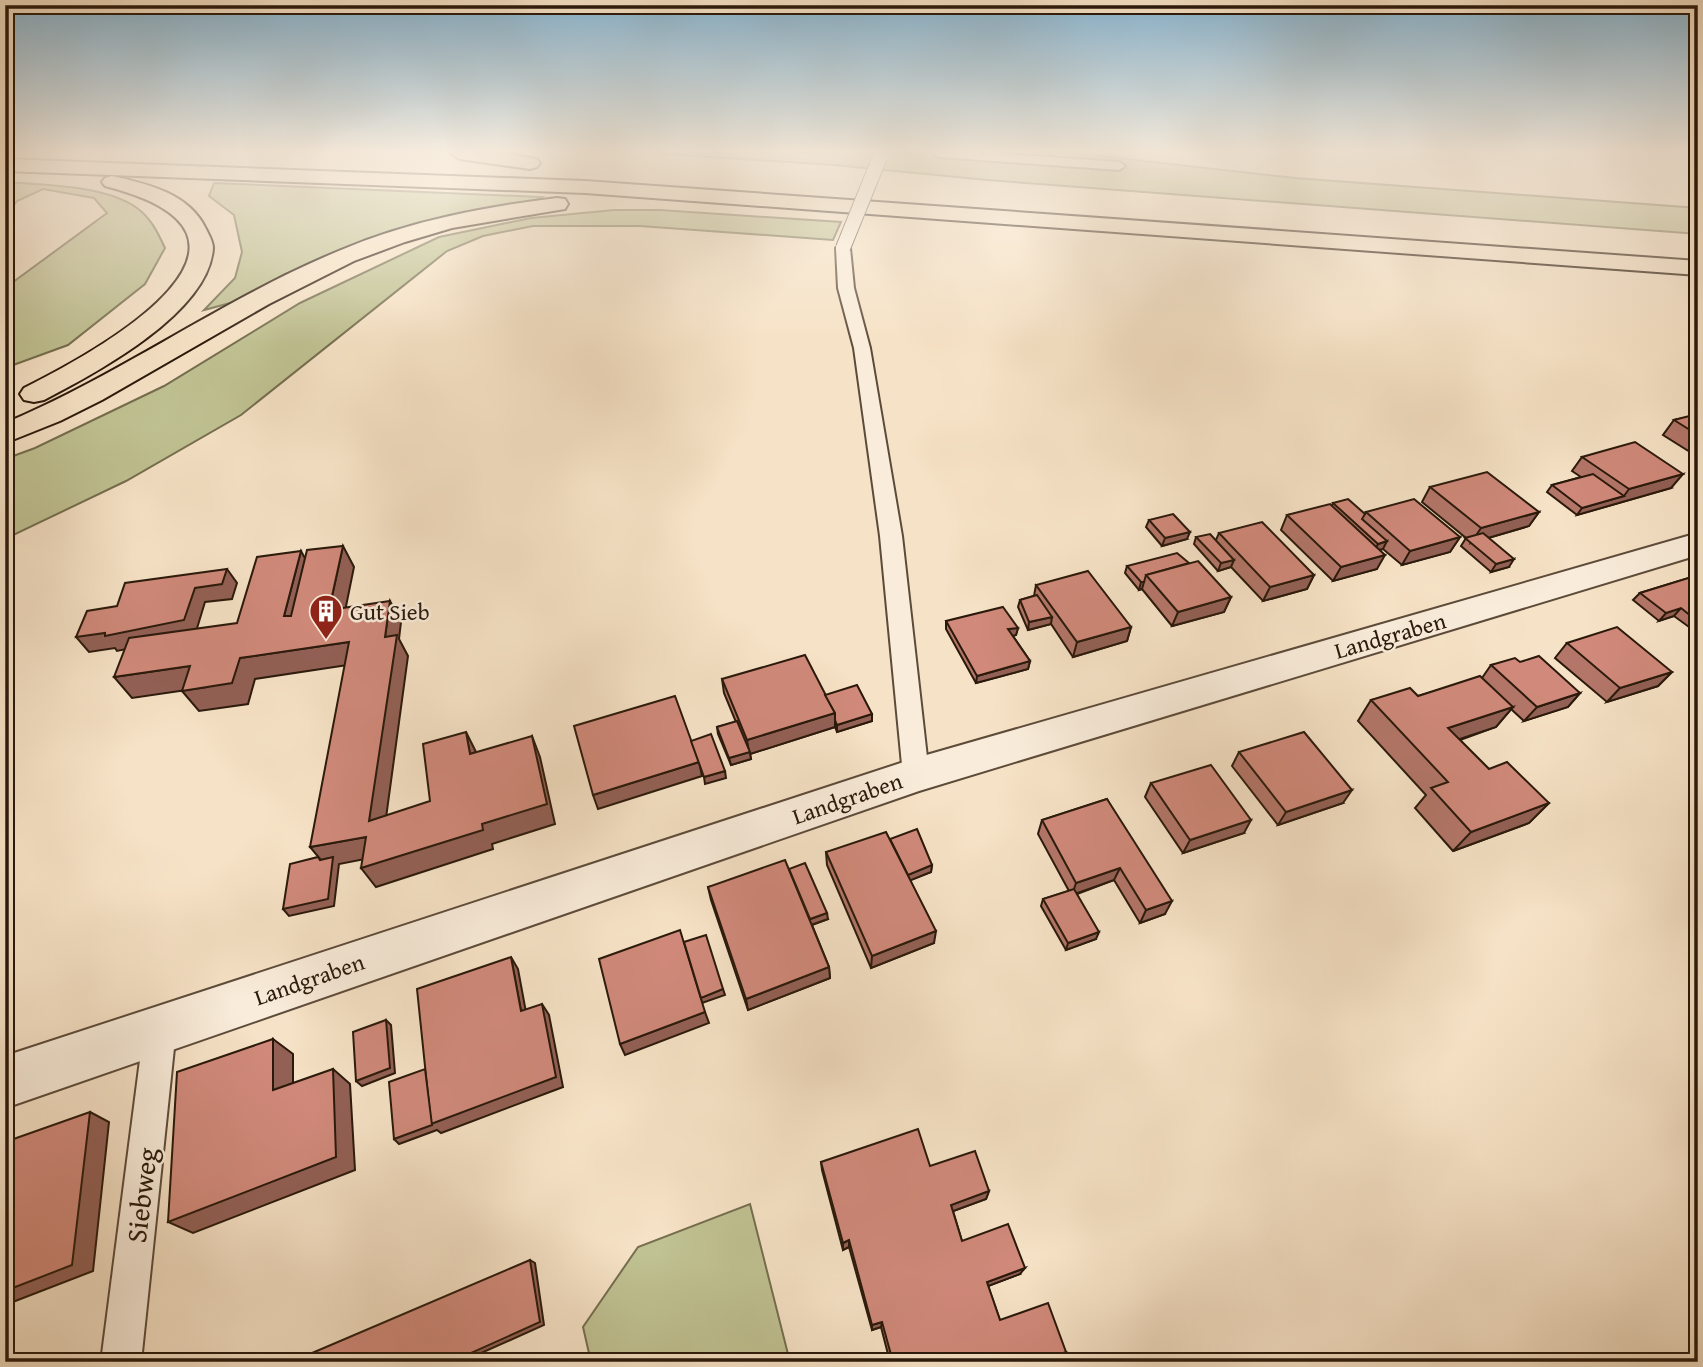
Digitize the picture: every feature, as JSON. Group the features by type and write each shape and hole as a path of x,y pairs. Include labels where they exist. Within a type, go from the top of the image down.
{"highway":[{"path":"13,403 68,377 135,334 176,300 198,272 204,248 198,228 187,217"},
{"path":"5,434 106,387 347,255 415,232 477,217"},
{"path":"1010,217 1698,268"},
{"path":"1268,217 1698,247"}],"street":[{"name":"Landgraben","path":"5,1082 916,775 1698,544"}],"lane":[{"path":"856,217 843,248 846,288 862,348 891,536 916,775"},
{"name":"Siebweg","path":"121,1362 160,1029"}],"green space":[{"path":"102,217 147,217 165,248 145,284 68,345 5,368 5,288"},
{"path":"234,217 459,217 285,274 234,302 204,310 235,278 242,252"},
{"path":"762,217 841,222 833,240 640,226 533,226 483,236 447,251 241,415 126,481 5,539 5,459 35,448 164,386 300,303 439,237 531,218"},
{"path":"1471,217 1698,217 1698,234"},
{"path":"750,1204 790,1362 591,1362 583,1327 638,1247"}],"building":[{"path":"1697,414 1698,435 1674,420"},
{"path":"1635,442 1683,474 1629,489 1582,457"},
{"path":"1487,472 1539,512 1481,528 1430,487"},
{"path":"1593,474 1624,496 1582,508 1552,485"},
{"path":"1348,499 1365,514 1362,519 1387,541 1378,544 1333,503"},
{"path":"1414,499 1460,537 1410,551 1366,512"},
{"path":"1330,504 1385,555 1341,567 1287,515"},
{"path":"1173,514 1190,532 1165,538 1149,520"},
{"path":"1262,522 1314,575 1270,587 1219,533"},
{"path":"1483,533 1514,559 1496,564 1465,538"},
{"path":"1210,534 1234,560 1221,563 1196,537"},
{"path":"343,546 329,610 390,601 385,637 397,635 369,821 430,801 423,744 466,732 470,754 532,736 547,804 482,824 483,830 361,868 366,837 310,847 349,642 240,658 232,683 182,691 190,666 114,677 129,638 237,623 257,557 301,551 284,616 291,616 307,550"},
{"path":"1177,553 1189,563 1146,575 1144,582 1127,566"},
{"path":"1198,561 1231,597 1178,612 1146,575"},
{"path":"227,569 222,584 195,588 184,620 105,636 105,633 76,637 87,611 117,606 125,583"},
{"path":"1088,571 1131,627 1077,642 1036,585"},
{"path":"1698,575 1696,620 1681,608 1666,613 1640,593"},
{"path":"1037,595 1052,617 1029,622 1020,600"},
{"path":"1003,607 1018,628 1008,629 1030,661 977,676 946,621"},
{"path":"1617,627 1672,672 1620,688 1567,643"},
{"path":"805,655 835,713 747,740 722,679"},
{"path":"1539,656 1580,693 1537,707 1491,665 1515,658 1520,662"},
{"path":"1480,676 1513,707 1448,728 1489,769 1507,762 1549,803 1471,832 1431,788 1448,782 1371,700 1410,688 1418,696"},
{"path":"857,685 872,714 837,725 835,713 825,695"},
{"path":"675,696 699,762 593,795 574,726"},
{"path":"737,721 750,752 729,758 717,727"},
{"path":"1304,732 1352,790 1286,812 1239,752"},
{"path":"711,734 725,771 704,777 691,741"},
{"path":"1211,765 1251,820 1190,840 1151,783"},
{"path":"1107,799 1172,901 1146,910 1120,868 1076,883 1042,820"},
{"path":"917,829 932,865 908,875 890,839"},
{"path":"886,832 936,931 872,956 826,852"},
{"path":"318,857 320,860 333,857 328,899 283,909 290,864"},
{"path":"785,860 829,967 746,999 708,887"},
{"path":"805,863 827,913 810,919 789,869"},
{"path":"1074,889 1099,932 1068,943 1043,899"},
{"path":"680,930 705,1012 620,1044 599,959"},
{"path":"706,935 723,989 701,998 684,942"},
{"path":"511,957 521,1011 542,1004 556,1077 431,1124 417,989"},
{"path":"386,1020 390,1068 356,1081 353,1032"},
{"path":"273,1039 273,1090 333,1069 336,1157 168,1222 177,1072"},
{"path":"425,1069 432,1125 394,1139 389,1082"},
{"path":"90,1112 72,1265 5,1291 5,1142"},
{"path":"918,1129 930,1166 975,1151 989,1191 951,1205 962,1241 1008,1224 1025,1268 987,1282 1000,1320 1048,1303 1066,1352 1041,1362 893,1362 882,1322 872,1325 849,1240 843,1243 821,1162"},
{"path":"530,1260 540,1322 451,1362 291,1362"}],"place":[{"name":"Gut Sieb","path":"326,641"}]}
